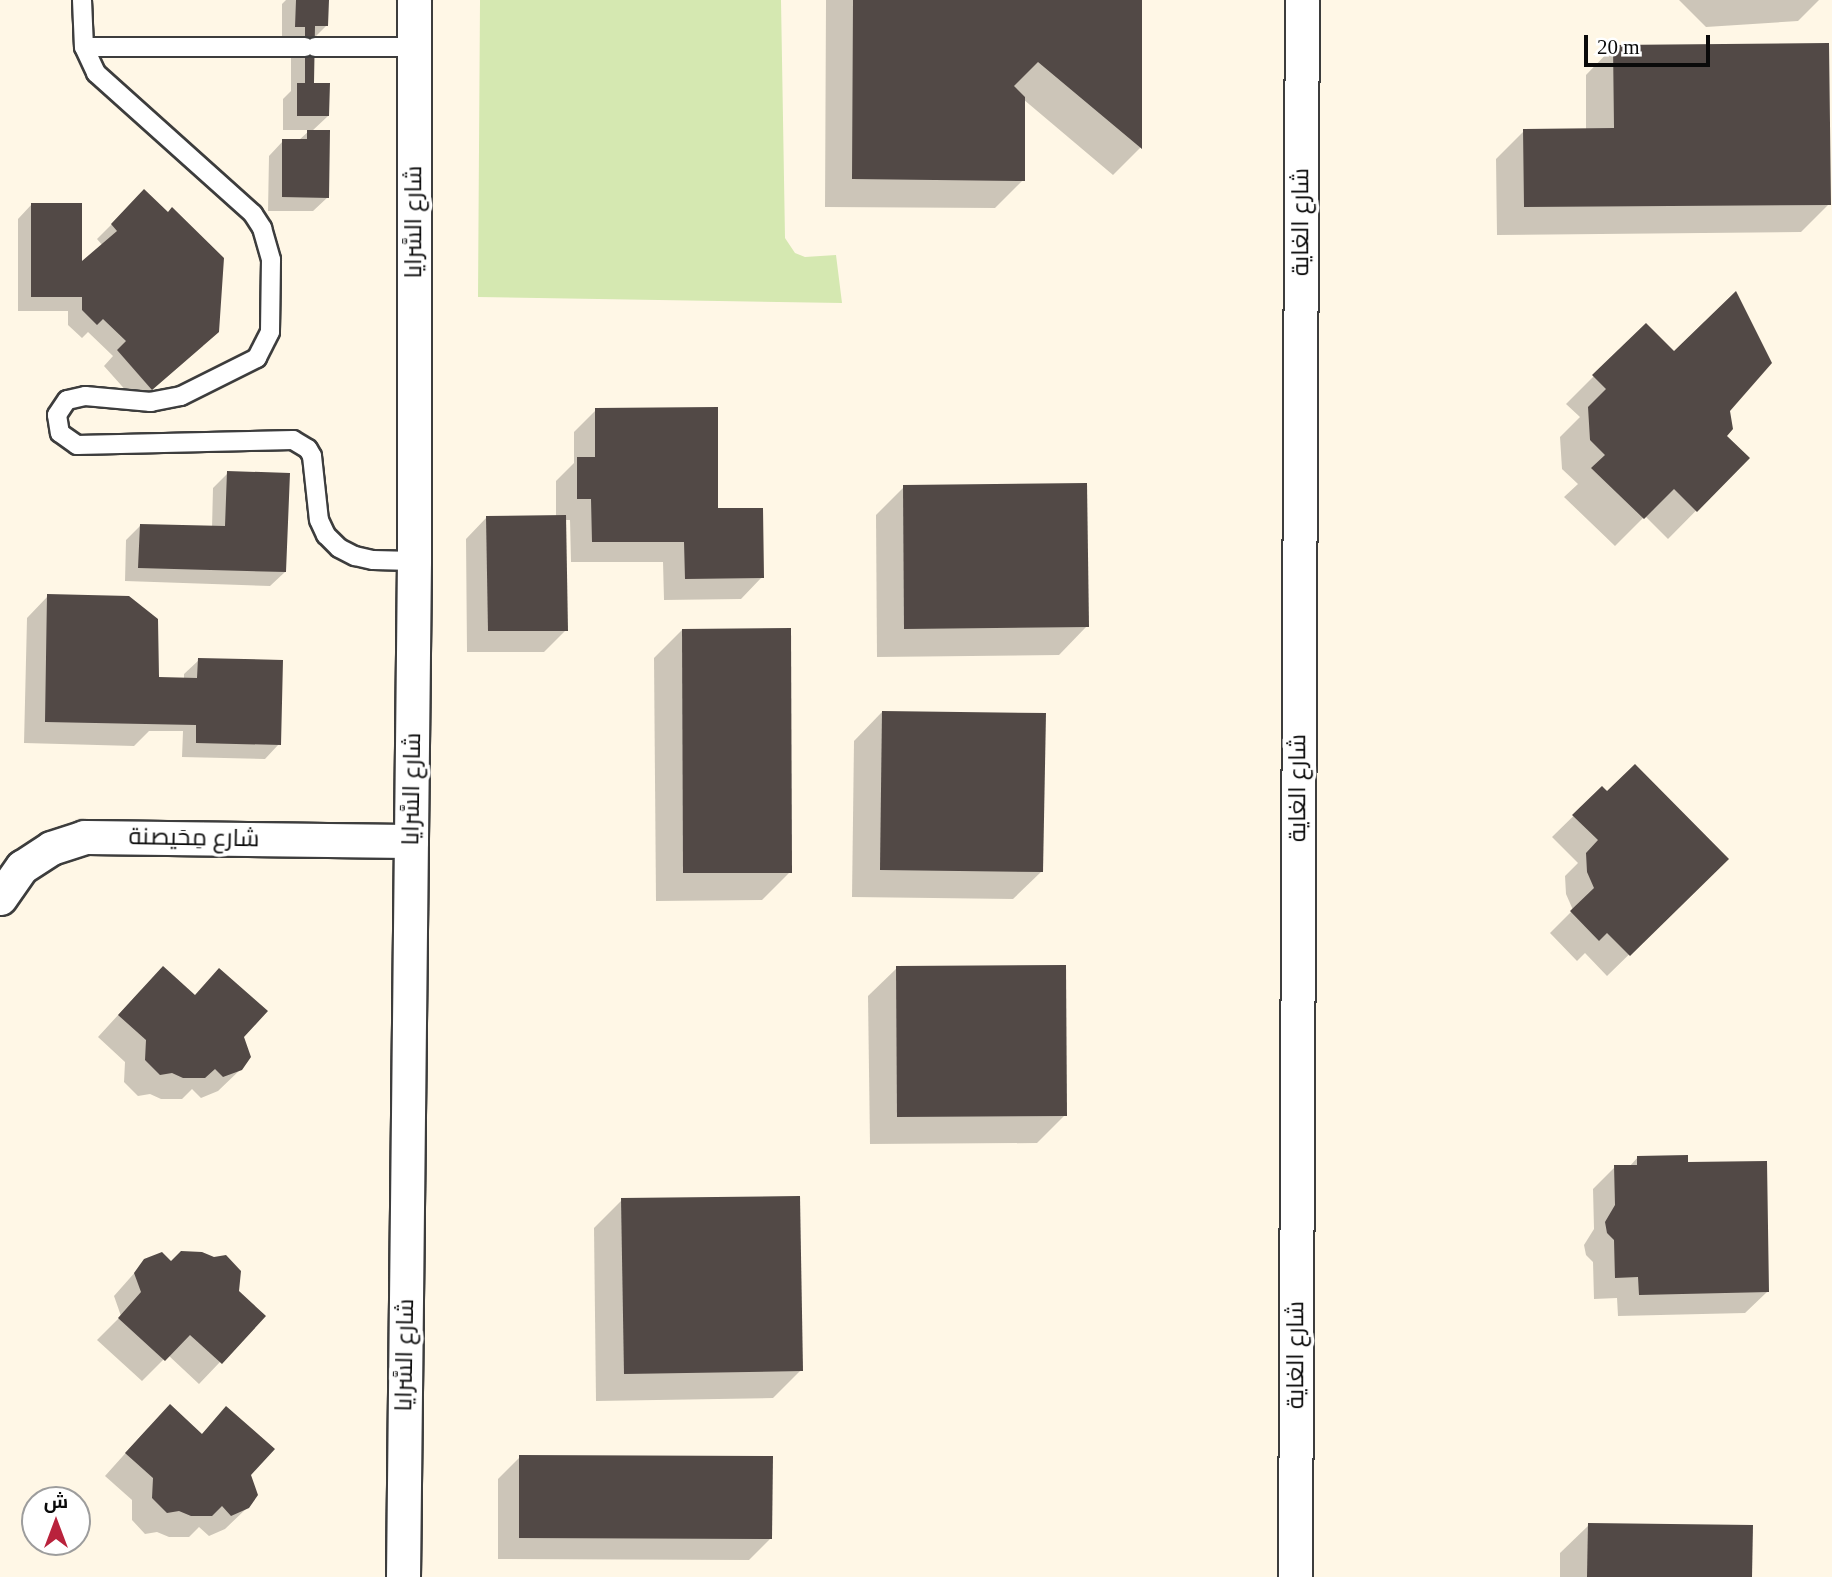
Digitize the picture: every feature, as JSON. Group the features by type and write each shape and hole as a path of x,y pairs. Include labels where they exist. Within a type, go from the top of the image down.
{"street":[{"name":"شارع السَّرايا","path":"403,1577 414,561 414,0"},
{"name":"شارع الغاية","path":"1295,1577 1302,0"},
{"name":"شارع مِحَيصنة","path":"0,895 22,867 51,848 83,837 411,841"}],"lane":[{"path":"82,0 84,47 96,73 253,214 269,244 270,332 268,342 257,358 181,396 151,402 85,396 67,400 57,415 60,433 77,445 293,440 307,449 312,456 319,520 326,534 339,548 355,556 373,560 414,561"},
{"path":"84,47 414,47"}],"green space":[{"path":"480,0 781,0 785,238 795,253 805,257 836,255 842,303 478,297"}],"building":[{"path":"296,0 329,0 328,26 315,26 314,83 330,83 329,116 297,116 297,83 305,83 305,27 295,27"},
{"path":"853,0 1142,0 1142,149 1038,62 1014,86 1025,97 1025,181 852,179"},
{"path":"1829,43 1831,205 1524,207 1523,129 1614,128 1613,45"},
{"path":"307,130 330,130 329,198 282,197 282,139 307,139"},
{"path":"144,189 168,212 172,207 224,258 219,332 152,390 117,350 126,341 103,319 97,325 82,310 82,297 31,297 31,203 82,203 82,261 117,231 111,224"},
{"path":"1736,291 1772,363 1730,411 1733,429 1727,436 1750,458 1697,512 1674,489 1644,519 1591,468 1605,455 1590,440 1588,407 1606,389 1592,375 1646,323 1674,351"},
{"path":"718,407 718,508 763,508 764,578 685,579 684,542 592,542 591,499 577,499 577,457 595,457 595,408"},
{"path":"227,471 290,473 286,572 138,568 140,524 225,526"},
{"path":"1087,483 1089,627 904,629 903,485"},
{"path":"566,515 568,631 488,631 486,516"},
{"path":"47,594 129,596 158,619 159,677 197,678 198,658 283,660 281,745 196,743 196,725 45,722"},
{"path":"791,628 792,873 683,873 682,629"},
{"path":"882,711 1046,713 1043,872 880,870"},
{"path":"1635,764 1729,859 1630,956 1607,933 1599,941 1570,911 1594,888 1587,872 1586,853 1598,840 1572,815 1602,786 1607,791"},
{"path":"1066,965 1067,1116 897,1117 896,966"},
{"path":"163,966 195,995 219,968 268,1011 244,1037 251,1057 242,1070 223,1077 215,1069 205,1078 183,1078 172,1073 160,1075 145,1060 146,1040 118,1015"},
{"path":"1688,1155 1688,1162 1767,1161 1769,1292 1639,1295 1638,1277 1615,1278 1614,1240 1607,1233 1605,1222 1615,1205 1614,1165 1637,1165 1637,1156"},
{"path":"800,1196 803,1371 624,1374 621,1198"},
{"path":"181,1251 202,1252 214,1257 226,1255 241,1271 239,1291 266,1316 222,1364 190,1335 165,1361 118,1318 141,1292 134,1273 144,1259 162,1252 171,1261"},
{"path":"170,1404 202,1434 226,1406 275,1449 251,1475 258,1495 249,1508 231,1516 222,1506 212,1516 191,1516 179,1511 167,1513 152,1498 153,1478 125,1453"},
{"path":"519,1455 773,1456 772,1539 519,1538"},
{"path":"1588,1523 1753,1525 1752,1577 1587,1577"}]}
